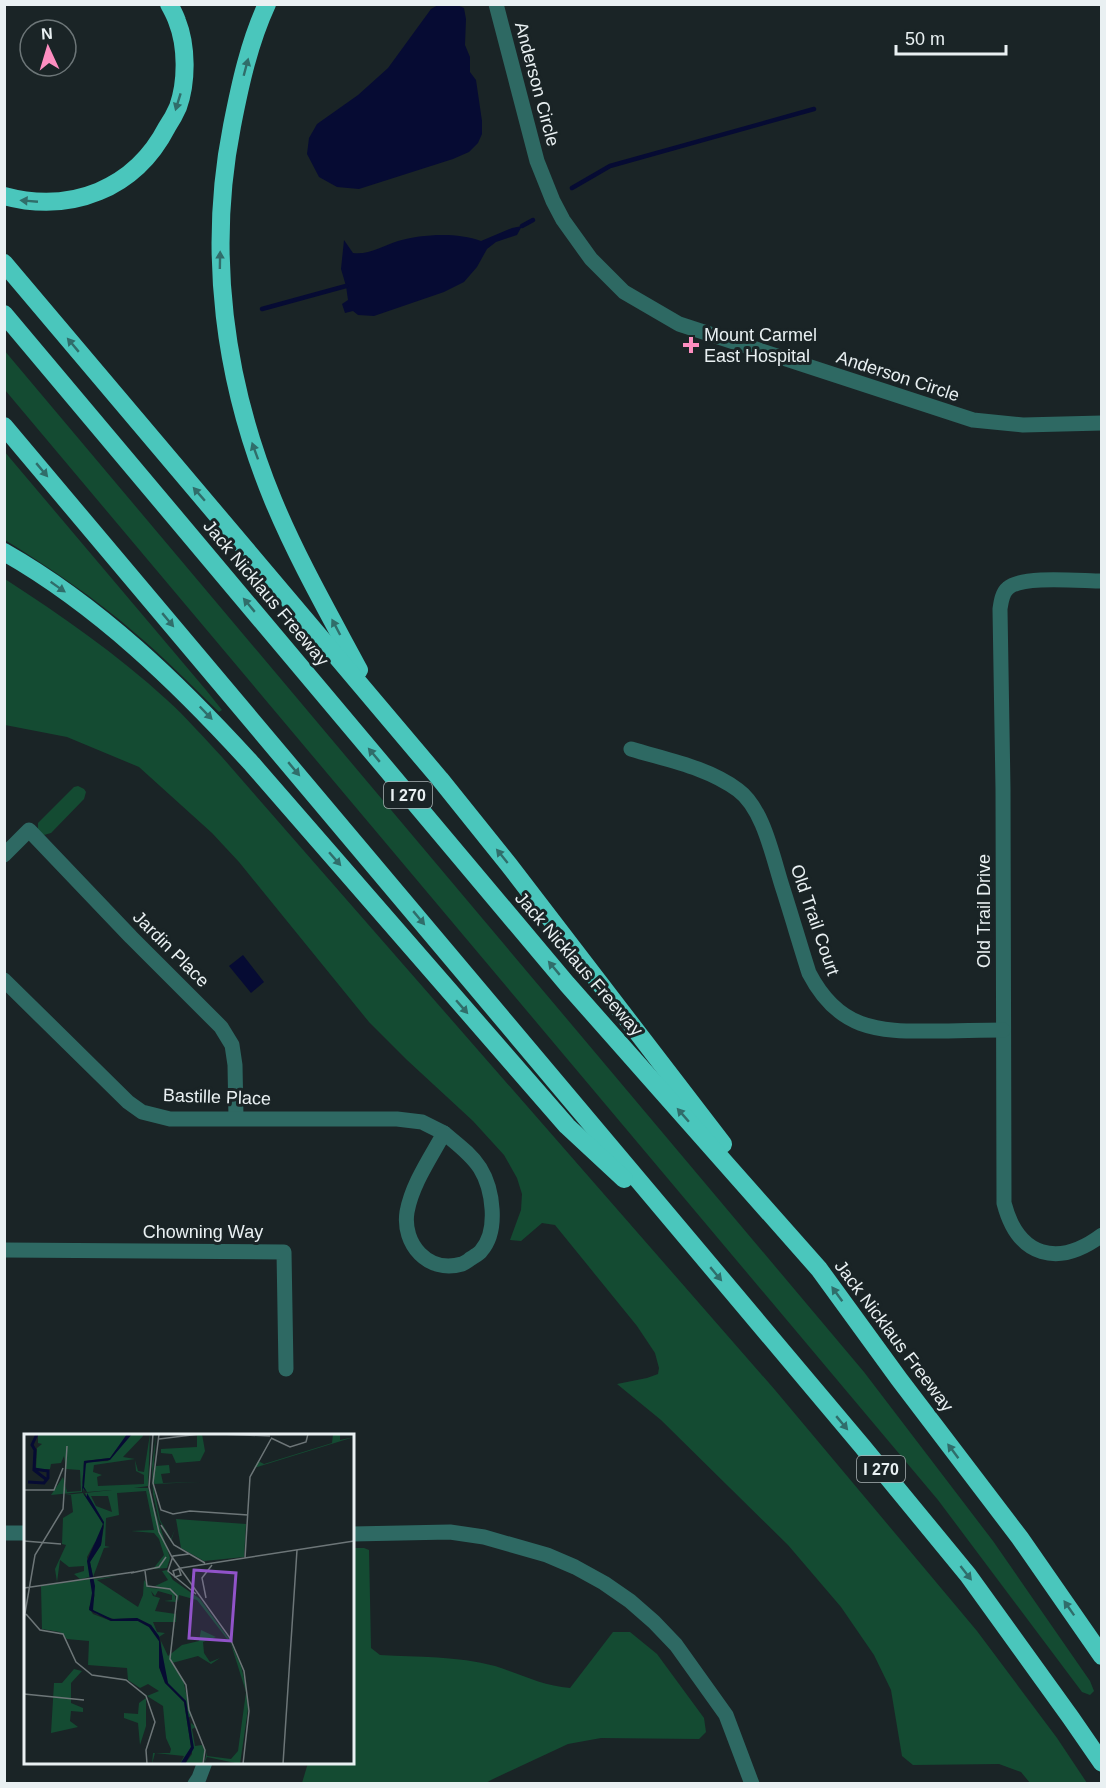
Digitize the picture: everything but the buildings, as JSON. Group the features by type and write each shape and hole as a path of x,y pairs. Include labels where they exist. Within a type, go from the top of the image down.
{"highway":[{"path":"4,196 19,200 54,202 84,196 100,191 129,176 152,152 178,108 182,90 184,56 182,39 169,4"},
{"path":"267,4 251,47 238,94 228,145 221,197 220,277 223,310 233,371 245,422 273,500 373,698"},
{"path":"4,263 373,698 509,866 819,1269"},
{"name":"Jack Nicklaus Freeway","path":"4,314 567,984 819,1269 1020,1538 1101,1656"},
{"name":"I 270","path":"4,426 375,864 968,1575 1101,1763"},
{"path":"4,552 76,600 119,633 203,709 567,1126 678,1229"}],"street":[{"name":"Anderson Circle","path":"496,4 535,152 553,201 563,220 591,259 624,292 679,324 973,420 1023,425 1101,423"},
{"name":"Old Trail Drive","path":"1101,581 1022,581 1009,587 1002,597 1000,609 1005,1203 1009,1220 1017,1233 1027,1244 1044,1252 1068,1253 1090,1244 1101,1235"},
{"name":"Old Trail Court","path":"631,749 701,769 740,791 750,803 764,830 809,973 817,988 843,1015 865,1025 894,1032 1003,1029"},
{"name":"Jardin Place","path":"4,855 28,830 221,1028 232,1045 235,1065 236,1118"},
{"name":"Bastille Place","path":"6,983 128,1102 142,1112 170,1119 396,1119 422,1122 444,1133 473,1158 482,1171 490,1192 493,1211 491,1230 482,1251 463,1264 441,1266 420,1256 408,1237 407,1214 411,1194 444,1133"},
{"name":"Chowning Way","path":"4,1251 284,1252 286,1370"},
{"path":"354,1534 450,1532 484,1537 547,1555 604,1583 630,1601 676,1645 726,1715 752,1784"},
{"path":"4,1533 24,1533"},
{"path":"195,1784 204,1764"}],"green space":[{"path":"4,350 864,1372 993,1541 1090,1681 1094,1691 1090,1695 1082,1692 938,1500 5,390"},
{"path":"4,451 222,710 219,712 120,620 5,540"},
{"path":"5,579 68,621 129,667 174,707 222,757 775,1390 977,1631 1057,1738 1087,1783 1030,1783 1021,1772 999,1764 913,1765 902,1756 891,1690 874,1655 841,1607 788,1545 661,1420 617,1384 658,1374 659,1368 655,1353 637,1326 555,1225 542,1223 521,1241 510,1240 521,1210 522,1194 517,1178 504,1155 473,1121 369,1022 239,862 212,833 139,767 67,737 5,725"},
{"path":"78,786 86,792 84,799 51,833 44,835 38,831 38,823 74,787"},
{"path":"354,1548 369,1550 371,1648 380,1655 466,1660 570,1688 613,1632 630,1632 657,1654 704,1718 706,1732 699,1739 601,1738 568,1744 486,1783 302,1783 308,1764 354,1764"}],"shaded area":[{"path":"438,5 457,5 464,8 465,45 470,57 470,72 476,80 482,121 482,134 478,143 469,152 453,159 359,189 337,187 319,177 307,154 309,138 317,124 358,95 388,68 431,9"},
{"path":"522,226 517,235 496,242 487,249 477,267 464,282 444,292 374,316 358,315 353,311 345,313 342,304 348,300 341,269 344,240 353,253 359,253 398,241 428,236 451,235 481,241"},
{"path":"243,955 264,982 251,993 229,966"}],"waterway":[{"path":"572,188 610,166 814,109"},
{"path":"522,226 533,220"},
{"path":"262,309 346,286"}],"place":[{"name":"Mount Carmel East Hospital","path":"691,345"}]}
